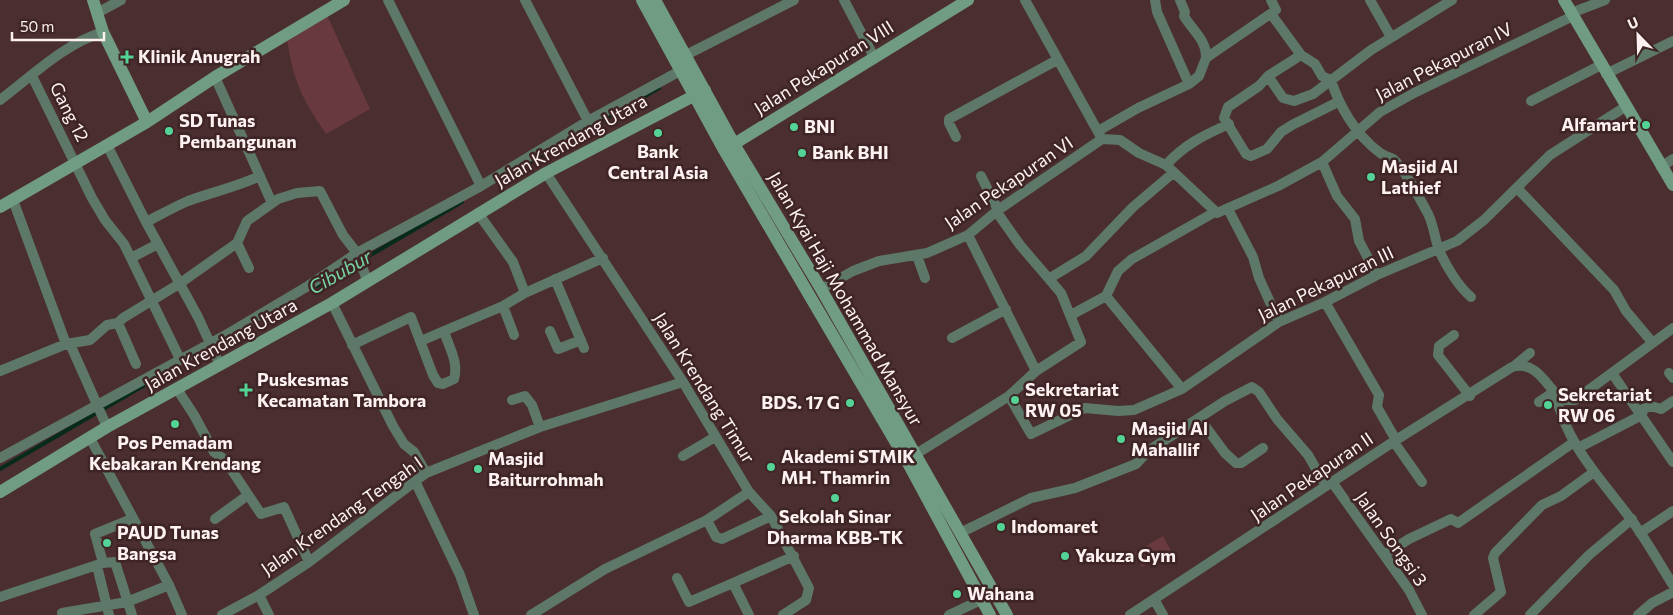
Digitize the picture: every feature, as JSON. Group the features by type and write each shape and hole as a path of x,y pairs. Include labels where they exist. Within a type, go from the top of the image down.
{"street":[{"path":"93,0 103,32 147,122"},
{"path":"97,13 122,0"},
{"path":"0,207 147,122 215,76 344,0"},
{"path":"388,0 481,186"},
{"path":"524,0 588,121"},
{"name":"Jalan Kyai Haji Mohammad Mansyur","path":"642,0 680,71 699,93"},
{"name":"Jalan Kyai Haji Mohammad Mansyur","path":"656,0 686,55 699,93 729,147 816,291 981,600 998,613"},
{"path":"686,55 794,0"},
{"path":"844,0 874,58"},
{"name":"Jalan Pekapuran VIII","path":"729,147 968,0"},
{"path":"1025,0 1100,135 1120,140 1139,153 1170,169 1201,195 1215,212 1132,259 1118,271 1106,296 1071,315"},
{"path":"1155,0 1157,12 1189,84 1199,76 1207,51 1194,28 1184,16 1185,12 1180,0"},
{"path":"1206,58 1271,14 1276,9 1271,0"},
{"path":"1370,0 1391,37"},
{"path":"1268,76 1281,97 1294,101 1313,94 1391,37 1452,0"},
{"path":"1564,0 1625,107 1673,185"},
{"name":"Jalan Pekapuran IV","path":"1215,212 1228,210 1322,162 1380,112 1414,93 1572,14 1605,0"},
{"path":"1271,14 1301,55 1314,64 1322,76 1331,80 1338,102 1372,147 1381,154 1393,159 1399,166 1428,212 1434,225 1439,249 1462,288 1471,298"},
{"name":"Gang 12","path":"0,100 64,50 89,36 103,32"},
{"path":"1531,101 1673,41"},
{"path":"1301,55 1268,76 1259,86 1228,107 1224,118 1246,154 1251,156 1267,149 1281,132 1338,102"},
{"path":"956,137 949,119 1057,60"},
{"path":"0,458 98,407 211,343 481,186 588,121 680,71"},
{"name":"Gang 12","path":"32,76 96,205 105,220 118,234 131,258 150,301 180,359"},
{"path":"215,76 272,203"},
{"name":"Jalan Pekapuran VI","path":"816,291 848,274 879,261 918,256 968,235 997,210 1138,108 1189,84"},
{"name":"Jalan Krendang Utara","path":"0,492 107,426 177,389 219,362 332,303 366,277 546,172 699,93"},
{"name":"Jalan Pekapuran III","path":"1009,396 1031,434 1085,408 1118,411 1134,410 1182,389 1279,322 1325,302 1377,275 1457,241 1484,220 1562,146 1625,107"},
{"path":"1050,278 1086,256 1170,169 1181,149 1198,138 1229,124"},
{"path":"107,145 156,244 211,343 219,362"},
{"path":"1661,167 1673,159"},
{"path":"1322,162 1337,196 1355,219 1359,241 1377,275"},
{"name":"Jalan Krendang Timur","path":"546,172 682,382 749,492 771,516 794,556 809,588 806,600 783,615"},
{"path":"146,222 187,201 224,188 239,186 260,176"},
{"path":"916,454 1009,396 1036,371 1081,342 1061,293 1050,278 1020,246 997,210 981,176"},
{"path":"1517,188 1614,290 1626,311 1652,342"},
{"path":"0,371 68,344 90,340 107,325 118,323 179,284 236,243 247,221 272,203 297,193 319,190 343,235 358,256 366,277"},
{"path":"13,200 68,344 107,426"},
{"path":"1228,210 1253,257 1259,278 1279,322"},
{"path":"478,213 513,262 525,293"},
{"path":"968,235 1036,371"},
{"path":"236,243 249,268"},
{"path":"131,258 156,244"},
{"path":"918,256 925,278"},
{"path":"422,341 503,306 525,293 603,258"},
{"path":"550,331 558,349 583,344 555,279"},
{"path":"1106,296 1182,389"},
{"path":"1325,302 1379,395 1377,407 1395,441 1422,482"},
{"path":"332,303 398,436 414,452 426,473"},
{"path":"503,306 514,335"},
{"path":"952,338 1006,309"},
{"path":"352,345 411,317 438,383 443,384 454,379 455,360 444,331"},
{"name":"Jalan Kyai Haji Mohammad Mansyur","path":"831,319 916,454 960,533 998,613"},
{"path":"118,323 136,364"},
{"path":"1512,367 1520,365 1533,368 1555,393 1567,401 1575,400 1673,328"},
{"path":"1454,335 1438,346 1438,355 1470,396"},
{"name":"Jalan Pekapuran II","path":"1130,615 1234,549 1395,441 1470,396 1530,353"},
{"path":"1612,373 1673,462"},
{"name":"Jalan Krendang Tengah I","path":"222,615 259,595 309,562 426,473 540,427 682,382"},
{"name":"Jalan Songsi 3","path":"1200,418 1247,388 1252,387 1260,392 1277,419 1384,555 1409,590 1422,615"},
{"path":"177,389 214,452 224,460 262,514 284,507 309,562"},
{"path":"1539,402 1555,393"},
{"path":"1555,393 1560,417 1576,445 1594,472 1632,519 1673,585"},
{"path":"512,400 525,396 540,427"},
{"path":"1642,415 1643,409 1651,406 1661,409 1673,401"},
{"path":"1384,555 1409,539 1451,519 1458,523 1576,445 1642,415"},
{"path":"960,533 1030,498 1075,488 1136,464 1148,451 1200,418 1225,453 1236,463 1241,463 1263,448"},
{"path":"683,456 715,437"},
{"path":"90,438 169,585 182,615"},
{"path":"1474,615 1501,592 1493,558 1495,553 1542,505 1561,496 1594,472"},
{"path":"416,482 460,575 474,615"},
{"path":"531,615 605,569 707,520 749,492"},
{"path":"215,519 248,495"},
{"path":"1640,533 1673,511"},
{"path":"707,520 716,537 722,539 771,516"},
{"path":"107,610 95,534 132,519"},
{"path":"1530,615 1589,555 1632,519"},
{"path":"677,578 689,602 794,556"},
{"path":"0,597 100,565 117,563 132,615"},
{"path":"733,583 749,615"},
{"path":"62,613 107,610 169,585"},
{"path":"1638,615 1652,603 1673,592"},
{"path":"259,595 269,615"},
{"path":"1154,599 1163,615"},
{"path":"949,615 981,600"}],"shaded area":[{"path":"327,15 370,109 326,134 299,87 286,34"},
{"path":"1163,536 1171,550 1142,567 1134,553"}],"waterway":[{"name":"Cibubur","path":"512,173 659,88"},
{"name":"Cibubur","path":"317,286 462,202"},
{"name":"Cibubur","path":"0,469 155,379"}],"place":[{"name":"Klinik Anugrah","path":"127,57"},
{"name":"Alfamart","path":"1646,125"},
{"name":"BNI","path":"794,127"},
{"name":"SD Tunas Pembangunan","path":"169,131"},
{"name":"Bank Central Asia","path":"658,133"},
{"name":"Bank BHI","path":"802,153"},
{"name":"Masjid Al Lathief","path":"1371,177"},
{"name":"Puskesmas Kecamatan Tambora","path":"246,390"},
{"name":"Sekretariat RW 05","path":"1015,400"},
{"name":"BDS. 17 G","path":"850,403"},
{"name":"Sekretariat RW 06","path":"1548,405"},
{"name":"Pos Pemadam Kebakaran Krendang","path":"175,424"},
{"name":"Masjid Al Mahallif","path":"1121,439"},
{"name":"Akademi STMIK MH. Thamrin","path":"771,467"},
{"name":"Masjid Baiturrohmah","path":"478,469"},
{"name":"Sekolah Sinar Dharma KBB-TK","path":"835,498"},
{"name":"Indomaret","path":"1001,527"},
{"name":"PAUD Tunas Bangsa","path":"107,543"},
{"name":"Yakuza Gym","path":"1065,556"},
{"name":"Wahana","path":"957,594"}]}
